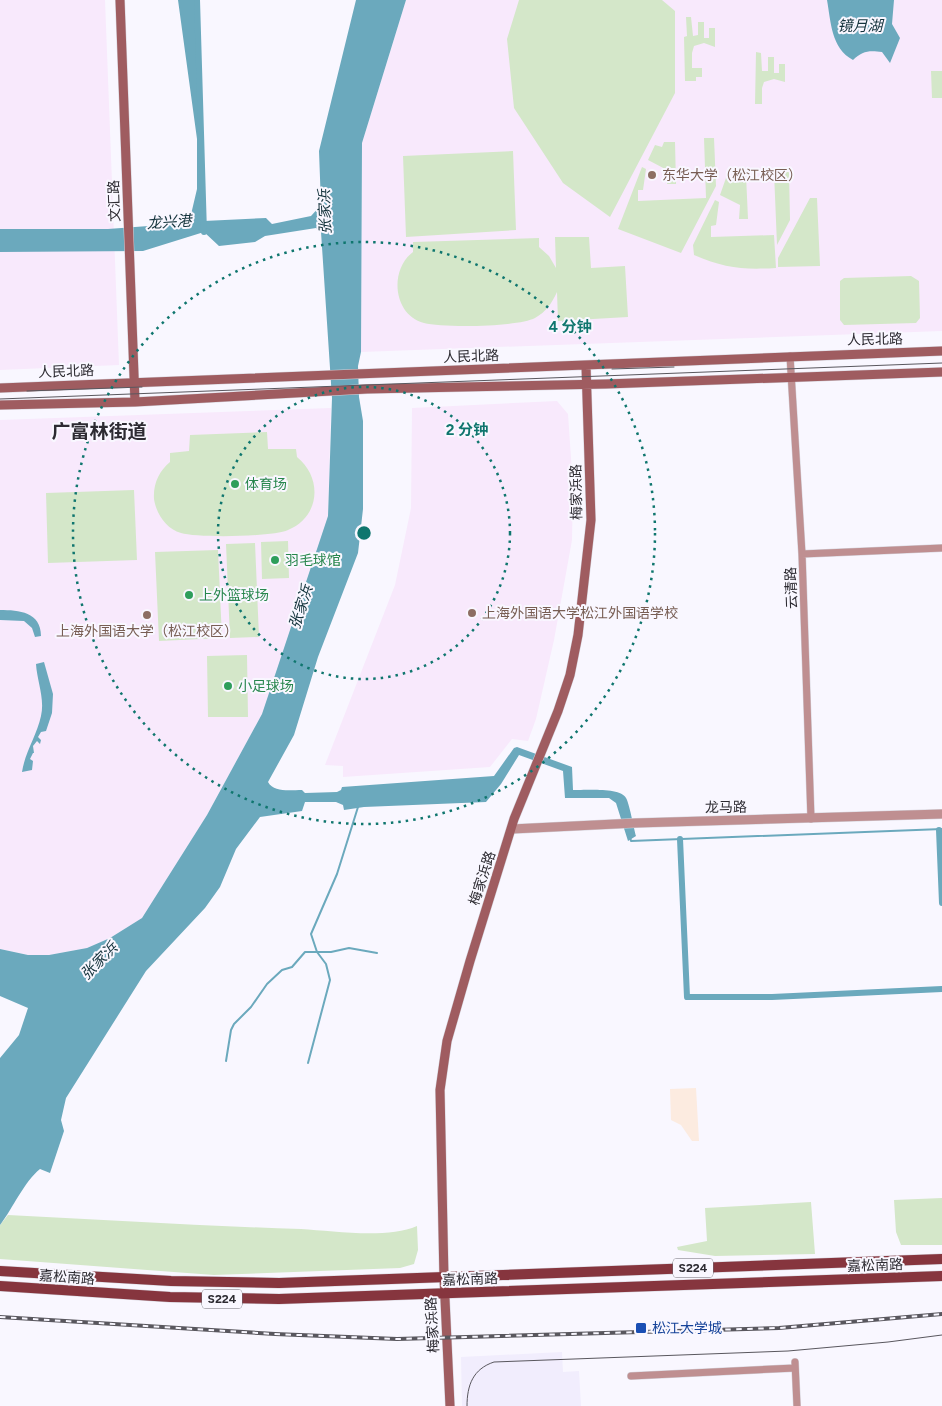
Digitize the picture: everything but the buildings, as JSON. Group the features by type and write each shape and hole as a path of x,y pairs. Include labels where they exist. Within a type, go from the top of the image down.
{"main road":[{"name":"文汇路","path":"120,0 135,402"},
{"name":"人民北路","path":"0,388 942,351"},
{"name":"梅家浜路","path":"450,1406 444,1294 440,1090 448,1041 512,829 570,675 578,635 591,520 586,366"},
{"path":"0,405 135,402 367,389 587,385 942,372"},
{"name":"嘉松南路","path":"0,1271 216,1282 279,1283 942,1259"},
{"name":"嘉松南路","path":"0,1286 225,1299 324,1298 942,1276"}],"street":[{"name":"云清路","path":"790,356 802,554 811,819"},
{"path":"802,554 942,548"},
{"name":"龙马路","path":"512,829 636,823 942,814"},
{"path":"631,1376 795,1365 797,1406"}],"shaded area":[{"path":"0,0 105,0 119,365 0,370"},
{"name":"东华大学（松江校区）","path":"406,0 942,0 942,331 361,352 362,143"},
{"name":"上海外国语大学松江外国语学校","path":"557,401 568,414 573,487 572,540 554,640 536,719 528,741 512,739 490,767 343,777 343,766 325,765 395,585 411,508 412,408"},
{"name":"上海外国语大学（松江校区）","path":"331,408 328,516 262,714 207,815 142,918 110,938 87,948 49,955 28,955 0,949 0,420"},
{"path":"696,1088 699,1141 692,1141 681,1125 671,1120 670,1089"},
{"path":"562,1352 563,1372 579,1371 581,1406 462,1406 461,1357"}],"green space":[{"path":"519,0 662,0 675,11 675,93 610,217 563,183 514,108 507,39"},
{"path":"686,17 691,17 693,36 698,35 698,22 704,22 704,38 709,38 709,28 715,28 715,47 704,43 694,46 692,68 702,68 702,77 696,77 696,81 685,81 684,37 687,36"},
{"path":"756,52 761,53 762,71 768,71 768,57 774,57 774,73 779,73 779,64 785,64 785,82 774,79 764,82 762,104 755,104"},
{"path":"931,71 942,71 942,98 932,98"},
{"path":"704,138 714,138 716,186 681,253 618,229 642,167 646,169 643,190 638,190 638,201 706,198"},
{"path":"664,142 675,142 676,184 667,184 669,171 648,160 655,145 662,147"},
{"path":"513,151 516,230 406,237 403,156"},
{"path":"774,172 789,172 790,220 777,245"},
{"path":"736,175 746,175 748,219 739,219 740,205 720,195 726,178 733,180"},
{"path":"810,198 817,198 820,266 778,267 778,258"},
{"path":"715,200 719,202 716,225 711,226 711,237 774,235 776,268 753,269 734,267 715,263 694,255 693,245"},
{"path":"555,237 589,237 591,268 625,266 628,317 558,321 557,292 551,303 542,313 526,321 497,325 447,326 424,323 414,318 406,311 401,302 398,291 400,270 405,260 413,252 413,242 539,238 539,247 549,256 556,268"},
{"path":"911,276 919,281 920,318 916,323 844,325 840,320 840,281 844,278"},
{"name":"体育场","path":"267,432 268,449 296,449 297,457 311,475 314,486 312,507 299,524 288,530 267,534 218,536 181,533 166,524 157,510 154,493 158,478 170,462 170,453 189,451 190,435"},
{"path":"134,490 137,560 48,563 46,493"},
{"name":"羽毛球馆","path":"288,541 289,578 262,579 261,542"},
{"path":"255,543 259,637 230,638 226,544"},
{"name":"上外篮球场","path":"218,550 222,638 159,641 155,552"},
{"name":"小足球场","path":"247,655 248,717 208,717 207,656"},
{"path":"942,1198 942,1245 901,1245 896,1232 894,1200"},
{"path":"811,1202 815,1254 715,1256 678,1250 677,1247 707,1241 705,1208"},
{"path":"8,1215 360,1233 391,1232 417,1226 418,1250 414,1264 400,1268 214,1275 0,1259 0,1225"}],"water":[{"name":"张家浜","path":"178,0 195,0 204,221 266,218 272,224 311,216 321,205 319,151 356,0 406,0 362,143 361,352 358,366 359,397 363,421 363,509 358,553 318,657 294,735 268,782 274,788 302,790 305,793 337,792 342,787 494,776 514,748 517,747 572,767 573,790 602,790 623,794 629,805 636,836 628,841 616,803 609,798 565,798 563,771 519,755 501,784 486,802 364,807 344,810 343,805 336,802 305,802 302,811 260,817 236,849 220,887 205,908 146,971 66,1098 61,1120 64,1131 50,1173 40,1169 34,1174 0,1225 0,1058 19,1035 28,1008 0,996 0,949 28,955 49,955 87,948 110,938 142,918 207,815 262,714 328,516 332,398 321,232 316,228 265,236 255,242 219,246 204,232 143,251 0,252 0,229 108,229 189,223 197,189 197,139"},
{"name":"镜月湖","path":"827,0 894,0 892,24 900,38 890,63 882,52 866,52 853,60 840,49 833,34"},
{"path":"0,610 21,612 33,617 40,628 41,636 35,637 32,628 24,621 0,620"},
{"path":"44,662 53,694 52,713 46,731 41,732 38,737 41,740 40,744 37,741 33,746 34,753 30,759 33,761 32,770 22,772 41,716 41,697 36,664"}],"waterway":[{"path":"197,0 204,232"},
{"path":"308,1063 330,980 326,964 317,952 311,934 337,874 358,807"},
{"path":"630,837 631,841 942,829"},
{"path":"939,830 942,903"},
{"path":"680,839 687,997 772,997 942,989"},
{"path":"226,1061 231,1030 234,1024 251,1007 267,984 282,970 292,967 305,952 331,952 349,948 377,953"}],"tram line":[{"path":"0,399 942,363"},
{"path":"612,369 674,367"},
{"path":"27,391 142,387"},
{"path":"467,1406 468,1391 476,1373 494,1362 788,1351 942,1335"}],"railway":[{"path":"0,1317 275,1334 397,1339 779,1328 942,1314"}],"place":[{"name":"东华大学（松江校区）","path":"652,175"},
{"name":"体育场","path":"235,484"},
{"name":"羽毛球馆","path":"275,560"},
{"name":"上外篮球场","path":"189,595"},
{"name":"上海外国语大学松江外国语学校","path":"472,613"},
{"name":"上海外国语大学（松江校区）","path":"147,615"},
{"name":"小足球场","path":"228,686"},
{"name":"松江大学城","path":"641,1328"}],"district":[{"name":"广富林街道","path":"99,431"}],"water label":[{"name":"龙兴港","path":"169,222"}]}
